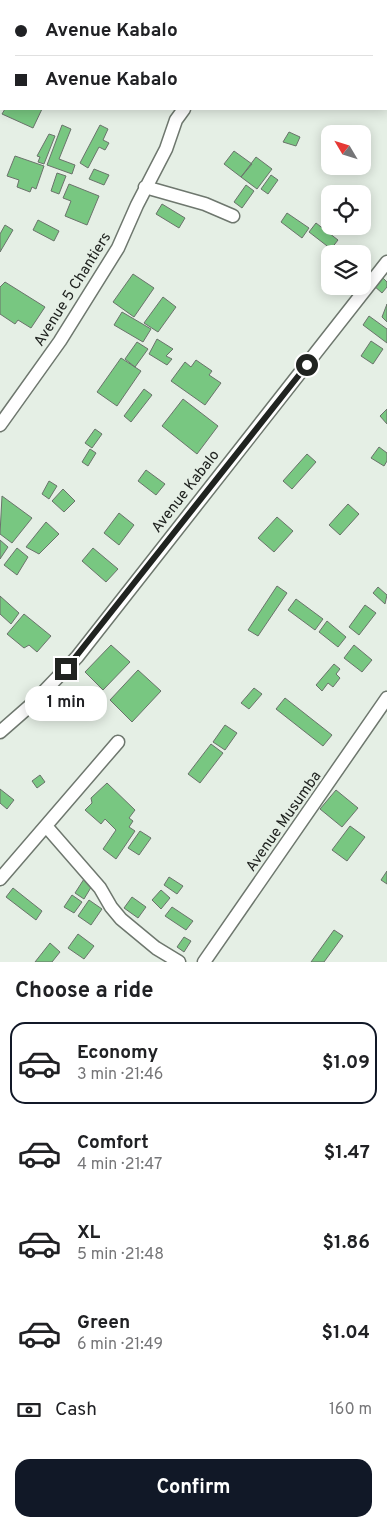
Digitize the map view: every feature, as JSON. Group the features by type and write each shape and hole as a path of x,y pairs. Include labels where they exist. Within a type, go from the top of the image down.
{"street":[{"name":"Avenue 5 Chantiers","path":"0,424 60,341 106,269 118,248 145,187 166,149 176,120 183,110"},
{"path":"145,187 205,204 233,216"},
{"name":"Avenue Kabalo","path":"0,732 32,704 77,657 387,262"},
{"name":"Avenue Musumba","path":"211,959 387,698"},
{"path":"0,880 118,742"},
{"path":"46,826 100,888 111,907 121,919 156,948 179,962"}],"building":[{"path":"4,110 42,110 33,128 2,114"},
{"path":"62,125 71,129 59,159 75,165 72,174 47,165"},
{"path":"100,125 108,129 103,140 109,143 105,150 99,147 88,168 80,163"},
{"path":"289,132 300,137 296,146 283,142"},
{"path":"49,134 55,136 44,164 38,162 40,157 37,156"},
{"path":"234,151 252,164 241,177 224,164"},
{"path":"15,156 44,166 36,189 32,187 30,192 17,187 19,180 7,176"},
{"path":"256,157 272,169 257,189 241,177"},
{"path":"94,169 109,175 104,185 89,179"},
{"path":"57,173 66,176 59,194 51,191"},
{"path":"271,175 278,180 268,194 261,189"},
{"path":"69,184 99,196 87,225 65,216 71,201 63,198"},
{"path":"246,185 254,191 242,208 234,202"},
{"path":"162,204 185,218 179,228 156,214"},
{"path":"287,213 309,228 302,238 281,222"},
{"path":"38,220 59,231 54,241 33,230"},
{"path":"316,223 321,227 321,235 332,235 338,240 334,245 326,245 309,232"},
{"path":"5,225 13,230 0,252 0,234"},
{"path":"133,274 154,288 134,317 113,302"},
{"path":"381,276 387,282 387,287 382,293 373,285"},
{"path":"5,282 45,307 31,328 18,320 15,324 0,314 0,287"},
{"path":"163,297 176,307 158,332 144,323"},
{"path":"387,304 387,322 382,317"},
{"path":"122,312 151,329 143,342 114,325"},
{"path":"369,316 387,329 387,343 363,325"},
{"path":"157,339 173,349 166,356 172,359 167,365 149,354"},
{"path":"371,341 383,349 373,364 361,356"},
{"path":"137,342 148,349 135,367 125,359"},
{"path":"121,358 141,371 117,406 97,392"},
{"path":"196,360 212,371 209,375 221,383 205,405 171,381 185,362 191,367"},
{"path":"144,389 152,395 131,422 124,416"},
{"path":"183,399 218,426 197,454 162,426"},
{"path":"387,409 387,424 380,416"},
{"path":"95,429 102,434 92,448 85,443"},
{"path":"379,447 387,453 387,461 384,466 371,458"},
{"path":"90,449 96,453 88,466 82,462"},
{"path":"307,454 316,462 292,489 283,481"},
{"path":"146,470 165,484 156,495 138,481"},
{"path":"49,481 57,486 49,499 42,494"},
{"path":"63,489 75,501 64,512 52,501"},
{"path":"2,496 32,518 12,543 0,534"},
{"path":"348,504 359,514 340,535 329,525"},
{"path":"119,513 134,525 119,545 104,533"},
{"path":"277,517 293,531 274,552 258,538"},
{"path":"46,522 59,534 39,554 26,547"},
{"path":"0,540 8,547 0,559"},
{"path":"17,548 28,557 17,575 4,565"},
{"path":"93,548 118,569 106,582 82,561"},
{"path":"277,586 287,593 258,636 248,630"},
{"path":"378,587 387,595 385,604 373,593"},
{"path":"0,596 19,613 11,624 0,614"},
{"path":"296,599 323,619 315,630 288,610"},
{"path":"365,605 376,613 359,635 349,627"},
{"path":"24,614 51,636 37,652 29,645 24,648 7,634"},
{"path":"327,621 346,637 338,647 319,632"},
{"path":"111,645 130,662 103,690 85,672"},
{"path":"354,645 372,660 362,672 344,658"},
{"path":"334,664 340,669 336,674 340,678 333,687 328,683 322,691 316,685"},
{"path":"138,670 161,691 132,722 110,700"},
{"path":"254,688 262,694 249,709 241,703"},
{"path":"285,698 332,735 323,746 276,709"},
{"path":"225,725 237,733 225,750 213,742"},
{"path":"211,744 223,753 200,783 188,774"},
{"path":"40,775 45,782 37,788 32,781"},
{"path":"107,783 135,810 129,818 133,821 129,827 135,831 116,859 103,849 116,830 105,819 101,824 85,810 92,803 91,798"},
{"path":"0,789 14,800 7,809 0,803"},
{"path":"336,790 358,808 342,827 320,809"},
{"path":"350,826 365,837 347,861 332,850"},
{"path":"140,831 151,838 139,855 128,848"},
{"path":"387,871 387,884 381,880"},
{"path":"169,877 183,886 177,894 164,885"},
{"path":"84,879 93,884 84,899 75,893"},
{"path":"13,888 42,911 36,920 6,897"},
{"path":"161,890 170,898 161,909 152,900"},
{"path":"72,895 82,902 74,913 64,907"},
{"path":"132,897 146,907 138,918 124,908"},
{"path":"89,900 102,909 91,925 78,916"},
{"path":"172,907 193,921 186,930 165,916"},
{"path":"334,930 343,936 324,962 311,962"},
{"path":"78,934 94,946 84,959 68,948"},
{"path":"184,937 191,941 184,952 177,947"},
{"path":"50,943 60,952 52,962 35,962"}],"route":[{"path":"66,669 307,365"}]}
